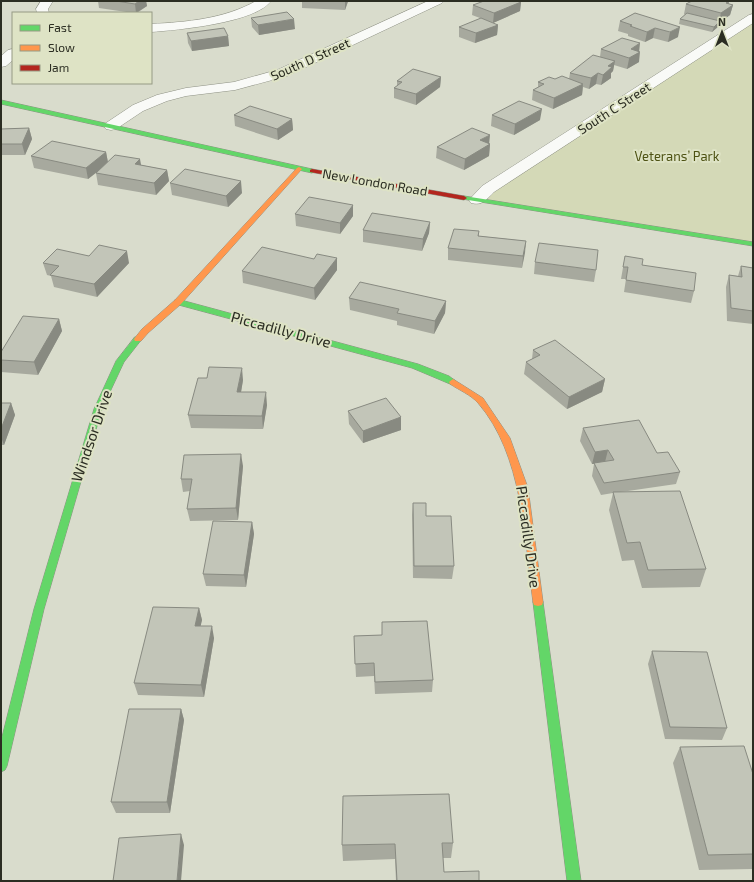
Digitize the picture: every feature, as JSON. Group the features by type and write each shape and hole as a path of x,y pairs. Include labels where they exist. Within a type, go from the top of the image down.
{"street":[{"path":"43,12 42,9 47,1"},
{"path":"152,28 188,25 233,16 254,8 264,1"},
{"name":"South D Street","path":"111,126 138,108 162,98 186,92 235,86 282,73 438,1"},
{"name":"South C Street","path":"476,200 488,189 753,18"},
{"path":"1,63 12,54"},
{"name":"New London Road","path":"1,102 299,168 476,200 753,244"},
{"name":"Windsor Drive","path":"1,766 39,609 98,409 120,361 145,331 178,302 299,168"},
{"name":"Piccadilly Drive","path":"178,302 416,366 446,378 480,400 502,431 506,438 523,488 574,881"}],"green space":[{"name":"Veterans’ Park","path":"753,18 753,244 477,200"}],"building":[{"path":"116,1 139,1 135,4"},
{"path":"484,1 521,2 494,13 473,5"},
{"path":"692,1 729,1 726,3 733,5 721,13 686,4"},
{"path":"287,12 294,19 258,25 251,18"},
{"path":"635,13 680,27 670,32 655,28 647,32 620,21"},
{"path":"687,13 720,21 714,27 680,19"},
{"path":"481,18 498,25 476,33 459,27"},
{"path":"224,28 228,36 191,41 187,33"},
{"path":"622,38 640,43 631,49 640,52 629,58 601,49"},
{"path":"593,55 615,61 608,66 612,67 603,75 598,73 591,78 570,73"},
{"path":"413,69 441,77 416,94 394,88 402,82 397,81"},
{"path":"562,76 583,84 554,98 533,90 544,84 538,82 549,77 555,79"},
{"path":"519,101 542,109 515,124 492,115"},
{"path":"250,106 292,119 277,129 234,115"},
{"path":"29,128 22,144 1,144 1,129"},
{"path":"472,128 490,135 480,140 490,144 465,159 437,147"},
{"path":"52,141 106,152 86,168 31,156"},
{"path":"115,155 140,159 135,164 167,170 154,183 96,173"},
{"path":"185,169 241,181 226,196 170,183"},
{"path":"309,197 353,205 340,223 295,214"},
{"path":"372,213 430,222 423,239 363,230"},
{"path":"454,229 479,231 478,236 526,241 523,256 448,248"},
{"path":"539,243 598,250 596,270 535,262"},
{"path":"99,245 127,251 94,284 50,275 59,266 43,263 57,249 89,256"},
{"path":"262,247 314,259 317,254 337,258 314,288 242,271"},
{"path":"625,256 643,259 642,265 696,273 694,291 626,280 628,267 623,267"},
{"path":"741,266 753,268 753,311 731,308 729,275 742,277"},
{"path":"360,282 446,301 435,321 397,313 399,309 349,298"},
{"path":"23,316 59,319 34,362 1,360 1,352"},
{"path":"555,340 605,379 569,397 526,362 540,355 533,350"},
{"path":"209,367 242,368 237,392 266,392 262,416 188,415 198,378 207,378"},
{"path":"386,398 401,417 363,431 348,411"},
{"path":"1,403 11,403 1,429"},
{"path":"639,420 657,453 668,452 680,472 604,483 594,463 614,460 608,450 595,452 583,428"},
{"path":"241,454 236,508 187,509 192,479 181,479 184,455"},
{"path":"680,491 706,569 648,570 640,542 627,543 613,492"},
{"path":"413,503 426,503 426,516 451,516 454,566 414,566"},
{"path":"213,521 252,522 244,575 203,574"},
{"path":"153,607 199,608 195,626 212,626 201,685 134,683"},
{"path":"427,621 433,680 375,682 374,663 355,664 354,636 382,635 382,622"},
{"path":"652,651 707,652 727,728 670,727"},
{"path":"129,709 181,709 167,802 111,802"},
{"path":"744,746 753,774 753,854 708,855 680,747"},
{"path":"449,794 453,843 442,843 444,872 479,871 479,881 397,881 395,844 342,845 343,796"},
{"path":"181,834 177,881 113,881 119,838"}],"traffic: fast":[{"path":"1,102 312,171"},
{"path":"464,198 753,244"},
{"path":"178,302 415,366 453,382"},
{"path":"1,766 39,609 98,409 120,361 138,339"},
{"path":"538,602 574,881"}],"traffic: slow":[{"path":"138,339 178,302 299,169"},
{"path":"453,382 480,400 506,438 523,488 538,602"}],"traffic: jam":[{"path":"312,171 464,198"}]}
